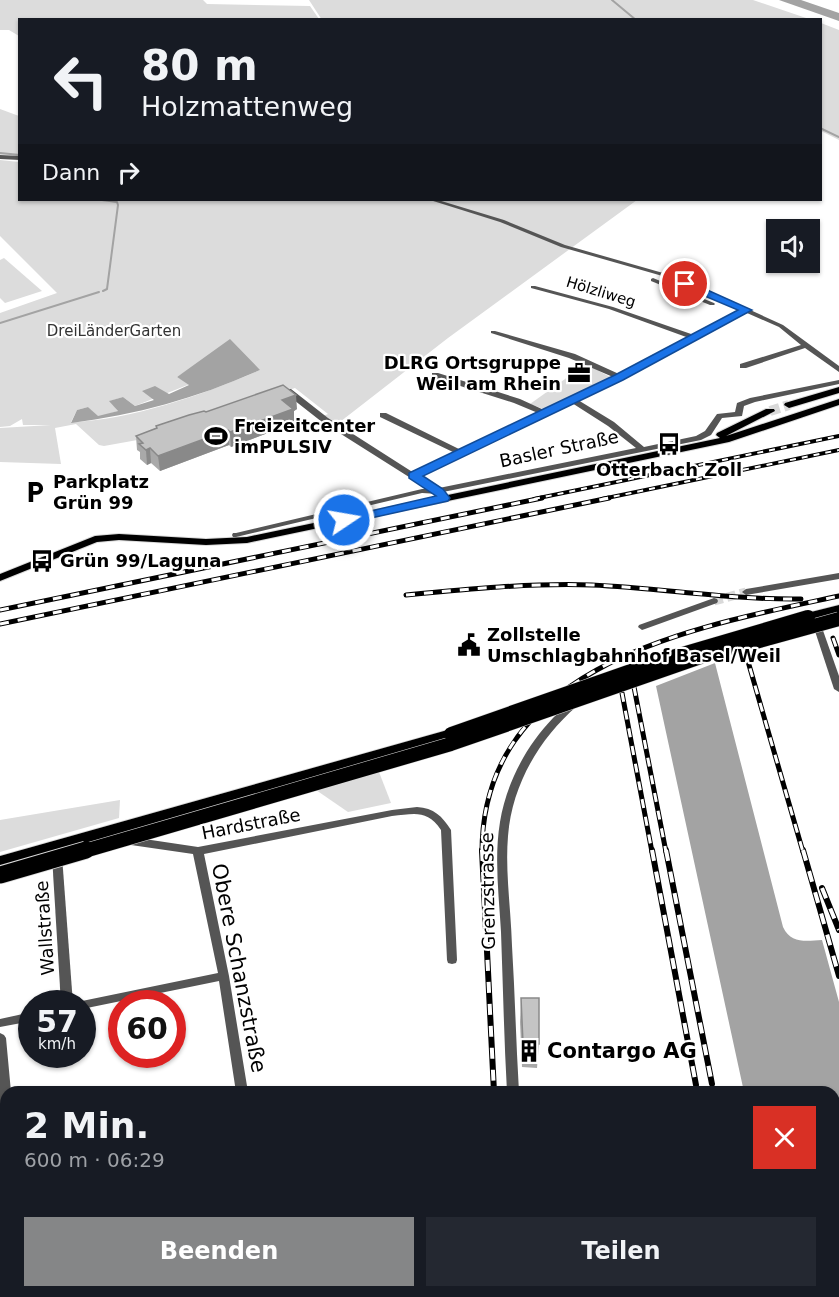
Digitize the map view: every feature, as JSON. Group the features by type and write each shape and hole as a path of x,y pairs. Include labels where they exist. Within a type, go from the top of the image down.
{"highway":[{"path":"0,862 451,739 716,642 839,609"},
{"path":"0,875 451,739 700,657 839,619"}],"main road":[{"path":"789,405 839,390"},
{"path":"0,578 95,539 119,537 206,542 247,540 441,495 729,439 839,402"},
{"path":"704,443 770,411"},
{"path":"748,421 760,428"}],"street":[{"path":"0,157 18,158"},
{"path":"436,201 502,221 563,246 661,274 747,310 781,326 839,370"},
{"path":"661,274 653,280 712,304"},
{"name":"Hölzliweg","path":"533,287 611,308 694,338"},
{"path":"414,476 619,377 747,310"},
{"path":"493,332 572,356 619,377"},
{"path":"743,366 807,345"},
{"path":"435,375 517,401 544,413"},
{"name":"Basler Straße","path":"236,535 422,491 441,495 705,436 720,416 739,414 738,407 748,401 839,382"},
{"path":"287,389 325,420 441,495"},
{"path":"573,399 611,424 642,449"},
{"path":"739,414 748,421"},
{"path":"383,415 461,453"},
{"path":"746,592 839,576"},
{"path":"642,627 714,601"},
{"name":"Grenzstrasse","path":"513,1086 503,840 506,812 514,787 529,756 564,713 601,687 681,657 839,614"},
{"path":"815,620 839,689"},
{"name":"Hardstraße","path":"0,868 77,845 136,840 198,851 392,813 416,810 430,812 437,815 446,830 452,960"},
{"name":"Wallstraße","path":"57,851 66,990"},
{"name":"Obere Schanzstraße","path":"198,851 224,976 242,1086"},
{"path":"96,1002 224,976"},
{"path":"0,1023 18,1019"},
{"path":"0,1038 4,1086"}],"green space":[{"path":"0,0 203,0 207,4 310,6 318,18 18,18 18,35 9,30 0,30"},
{"path":"309,0 753,0 806,18 321,18"},
{"path":"822,23 839,30 839,140 822,132"},
{"path":"0,109 18,116 18,156 0,155"},
{"name":"DreiLänderGarten","path":"0,160 18,162 18,201 636,201 448,338 336,425 323,416 328,414 295,388 143,439 104,446 99,445 76,424 55,428 61,464 0,462 0,428 51,425 23,425 22,419 10,426 0,427 0,313 57,293 0,236","holes":["192,367 260,370 216,388 143,411 71,422 77,410 88,407 98,417 118,411 110,401 123,397 135,406 190,384 177,377"]},
{"path":"4,258 42,291 5,303 0,298 0,260"},
{"path":"586,364 612,378 546,410 530,404"},
{"path":"379,772 391,803 348,812 316,790"},
{"path":"120,800 119,818 0,852 0,820"}],"shaded area":[{"path":"779,0 801,0 839,13 839,21"},
{"path":"230,339 260,370 214,389 168,404 96,420 71,423 77,410 88,407 98,416 118,411 109,401 123,397 135,406 154,400 142,391 155,386 169,394 189,385 177,377"},
{"path":"715,663 783,927 795,939 822,940 839,1002 839,1086 743,1086 656,686"}],"building":[{"path":"283,385 296,395 282,400 293,409 158,456 150,448 146,450 139,444 143,443 136,436 157,428 156,426 206,412"},
{"path":"521,998 539,998 539,1044 523,1043"}],"waterway":[{"path":"612,0 634,18"},
{"path":"822,129 839,137"},
{"path":"0,153 18,155"},
{"path":"103,291 107,289 118,205 117,202 110,201"},
{"path":"0,323 99,292"}],"tunnel":[{"path":"770,411 789,405"},
{"path":"714,601 746,592"}],"railway":[{"path":"534,499 839,436"},
{"path":"602,499 839,450"},
{"path":"0,610 542,498"},
{"path":"0,624 609,498"},
{"path":"406,595 499,587 592,585 749,598 801,599"},
{"path":"482,851 491,788 518,737 557,696 606,665 663,641 722,622 839,596"},
{"path":"833,638 839,655"},
{"path":"745,651 803,852"},
{"path":"634,687 666,852"},
{"path":"622,693 652,852"},
{"path":"652,850 696,1085"},
{"path":"666,850 712,1084"},
{"path":"803,850 839,976"},
{"path":"482,851 494,1086"},
{"path":"822,888 839,930"}],"place":[{"name":"DLRG Ortsgruppe Weil am Rhein","path":"579,373"},
{"name":"Freizeitcenter imPULSIV","path":"216,436"},
{"name":"Otterbach Zoll","path":"669,444"},
{"name":"Parkplatz Grün 99","path":"35,492"},
{"name":"Grün 99/Laguna","path":"42,561"},
{"name":"Zollstelle Umschlagbahnhof Basel/Weil","path":"469,645"},
{"name":"Contargo AG","path":"529,1051"}],"route":[{"path":"344,520 444,498 438,491 414,476 619,377 747,310 685,284"}]}
